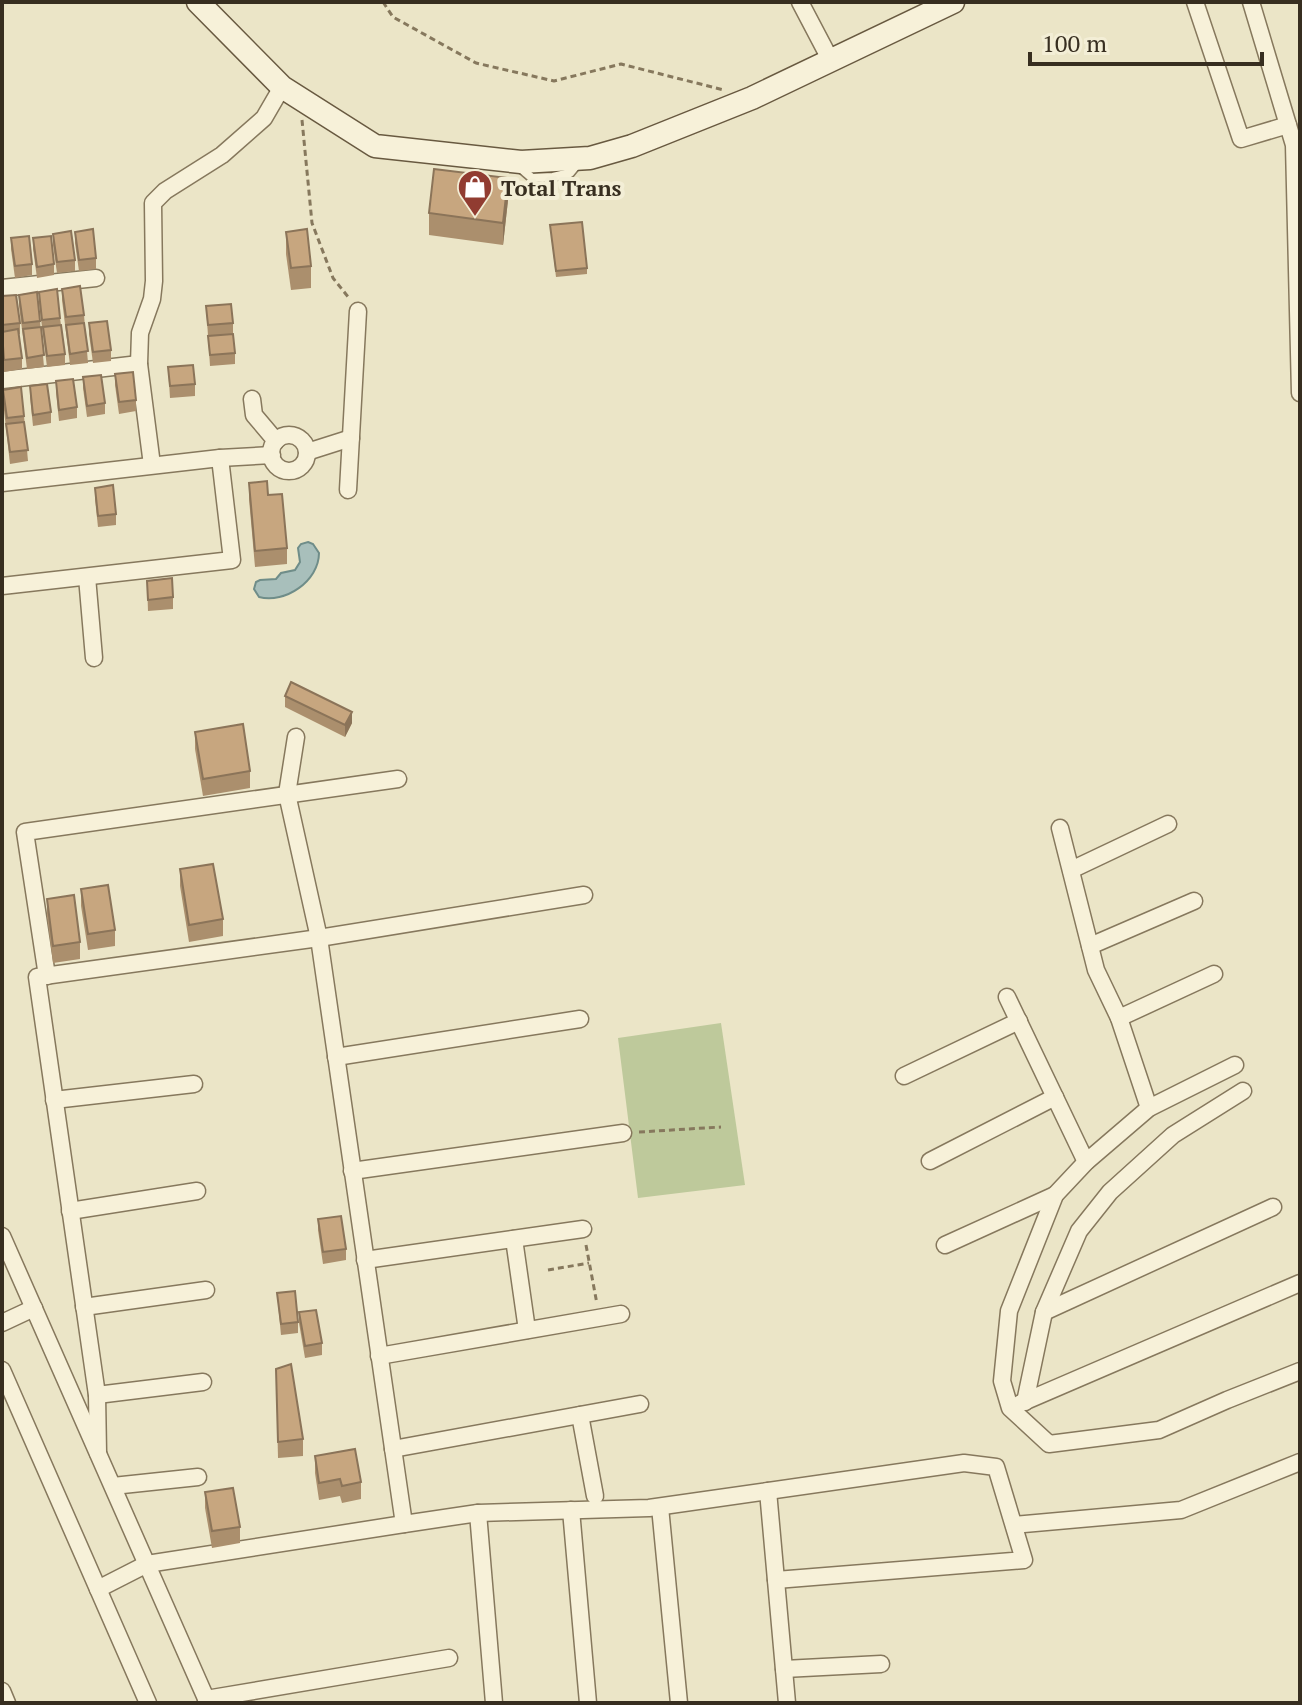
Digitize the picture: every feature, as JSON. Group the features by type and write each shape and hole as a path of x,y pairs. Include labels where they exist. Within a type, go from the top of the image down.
{"main road":[{"path":"198,2 291,94 375,146 513,161 590,158 632,146 752,98 953,2"}],"street":[{"path":"800,2 831,61"},
{"path":"1195,2 1241,139 1288,125"},
{"path":"1251,2 1288,125 1297,144 1300,383"},
{"path":"152,465 139,364 140,333 152,299 154,281 153,203 165,191 222,155 291,94"},
{"path":"2,288 96,278"},
{"path":"348,490 358,311"},
{"path":"2,380 139,364"},
{"path":"2,483 220,458 274,448 281,437 293,436 303,442 307,452 300,468 289,471 274,463 274,448 254,415 252,399"},
{"path":"307,452 351,438"},
{"path":"2,586 232,560 220,458"},
{"path":"87,577 94,658"},
{"path":"296,737 287,794 319,938 404,1524"},
{"path":"47,976 25,832 398,779"},
{"path":"1071,870 1168,824"},
{"path":"1060,828 1096,970 1119,1018 1149,1108"},
{"path":"98,1453 97,1395 37,977 319,938 584,895"},
{"path":"1090,946 1194,901"},
{"path":"1119,1018 1214,974"},
{"path":"1007,997 1086,1162"},
{"path":"336,1057 580,1019"},
{"path":"904,1076 1019,1021"},
{"path":"1235,1065 1149,1108 1086,1162 1055,1195 1009,1311 1002,1381 1049,1444 1159,1430 1300,1371"},
{"path":"54,1100 194,1084"},
{"path":"1018,1405 1044,1312 1079,1231 1110,1192 1173,1135 1243,1091"},
{"path":"930,1161 1055,1097"},
{"path":"352,1171 623,1133"},
{"path":"70,1211 197,1191"},
{"path":"945,1245 1055,1195"},
{"path":"1044,1312 1273,1207"},
{"path":"365,1260 583,1229"},
{"path":"2,1236 6,1257 34,1308 207,1701 449,1658"},
{"path":"514,1239 527,1330"},
{"path":"1018,1405 1300,1283"},
{"path":"84,1307 206,1290"},
{"path":"2,1323 34,1308"},
{"path":"379,1356 621,1314"},
{"path":"2,1370 148,1703"},
{"path":"97,1395 203,1382"},
{"path":"393,1449 640,1404"},
{"path":"580,1415 595,1496"},
{"path":"1014,1525 1181,1510 1300,1462"},
{"path":"98,1589 147,1564 478,1513 660,1507 964,1463 996,1467 1024,1560 776,1580"},
{"path":"113,1486 198,1477"},
{"path":"768,1491 787,1703"},
{"path":"660,1507 679,1703"},
{"path":"571,1510 588,1703"},
{"path":"478,1513 494,1703"},
{"path":"784,1669 881,1664"},
{"path":"2,1691 7,1703"}],"path":[{"path":"383,2 393,17 476,63 554,81 621,64 752,98"},
{"path":"291,94 312,223 333,278 358,311"},
{"path":"623,1133 721,1127"},
{"path":"583,1229 600,1318"},
{"path":"548,1270 589,1263"}],"green space":[{"path":"721,1023 745,1185 638,1198 618,1038"}],"water":[{"path":"308,542 319,553 307,581 289,594 259,597 254,589 256,582 276,579 281,573 295,570 300,562 298,548"}],"building":[{"path":"434,169 508,178 503,223 429,213"},
{"path":"582,222 587,268 556,271 550,225"},
{"path":"93,229 96,258 79,260 75,232"},
{"path":"307,229 311,266 291,268 286,232"},
{"path":"71,231 75,260 57,262 53,234"},
{"path":"29,236 32,264 15,266 11,238"},
{"path":"51,236 54,264 37,267 33,238"},
{"path":"80,286 84,315 66,317 62,289"},
{"path":"57,289 60,318 42,320 39,292"},
{"path":"37,292 40,321 23,323 19,295"},
{"path":"16,295 20,323 2,325 2,296"},
{"path":"231,304 233,323 208,325 206,306"},
{"path":"107,321 111,350 93,352 89,323"},
{"path":"84,323 88,351 70,354 66,325"},
{"path":"61,325 65,354 47,356 43,327"},
{"path":"41,327 44,355 27,358 23,329"},
{"path":"18,329 22,358 4,360 2,332"},
{"path":"233,334 235,353 210,355 208,336"},
{"path":"193,365 195,384 170,386 168,367"},
{"path":"133,372 136,400 119,402 115,374"},
{"path":"101,375 105,403 87,406 83,377"},
{"path":"73,379 77,407 59,410 56,381"},
{"path":"47,384 51,412 33,415 30,386"},
{"path":"21,387 24,416 7,418 3,390"},
{"path":"24,422 28,450 10,452 6,424"},
{"path":"267,481 268,495 282,494 287,548 255,551 249,483"},
{"path":"113,485 116,514 98,516 95,488"},
{"path":"172,578 173,597 148,600 147,581"},
{"path":"291,682 352,712 345,725 285,696"},
{"path":"243,724 250,771 203,779 195,732"},
{"path":"213,864 223,919 189,925 180,869"},
{"path":"108,885 115,930 88,934 81,889"},
{"path":"74,895 80,942 53,946 47,899"},
{"path":"341,1216 346,1249 323,1252 318,1219"},
{"path":"295,1291 298,1322 281,1324 277,1293"},
{"path":"316,1310 322,1343 305,1346 299,1312"},
{"path":"291,1364 303,1439 278,1442 276,1369"},
{"path":"355,1449 361,1482 342,1486 340,1479 319,1483 315,1456"},
{"path":"233,1488 240,1527 212,1531 205,1492"}],"place":[{"name":"Total Trans","path":"475,218"}]}
